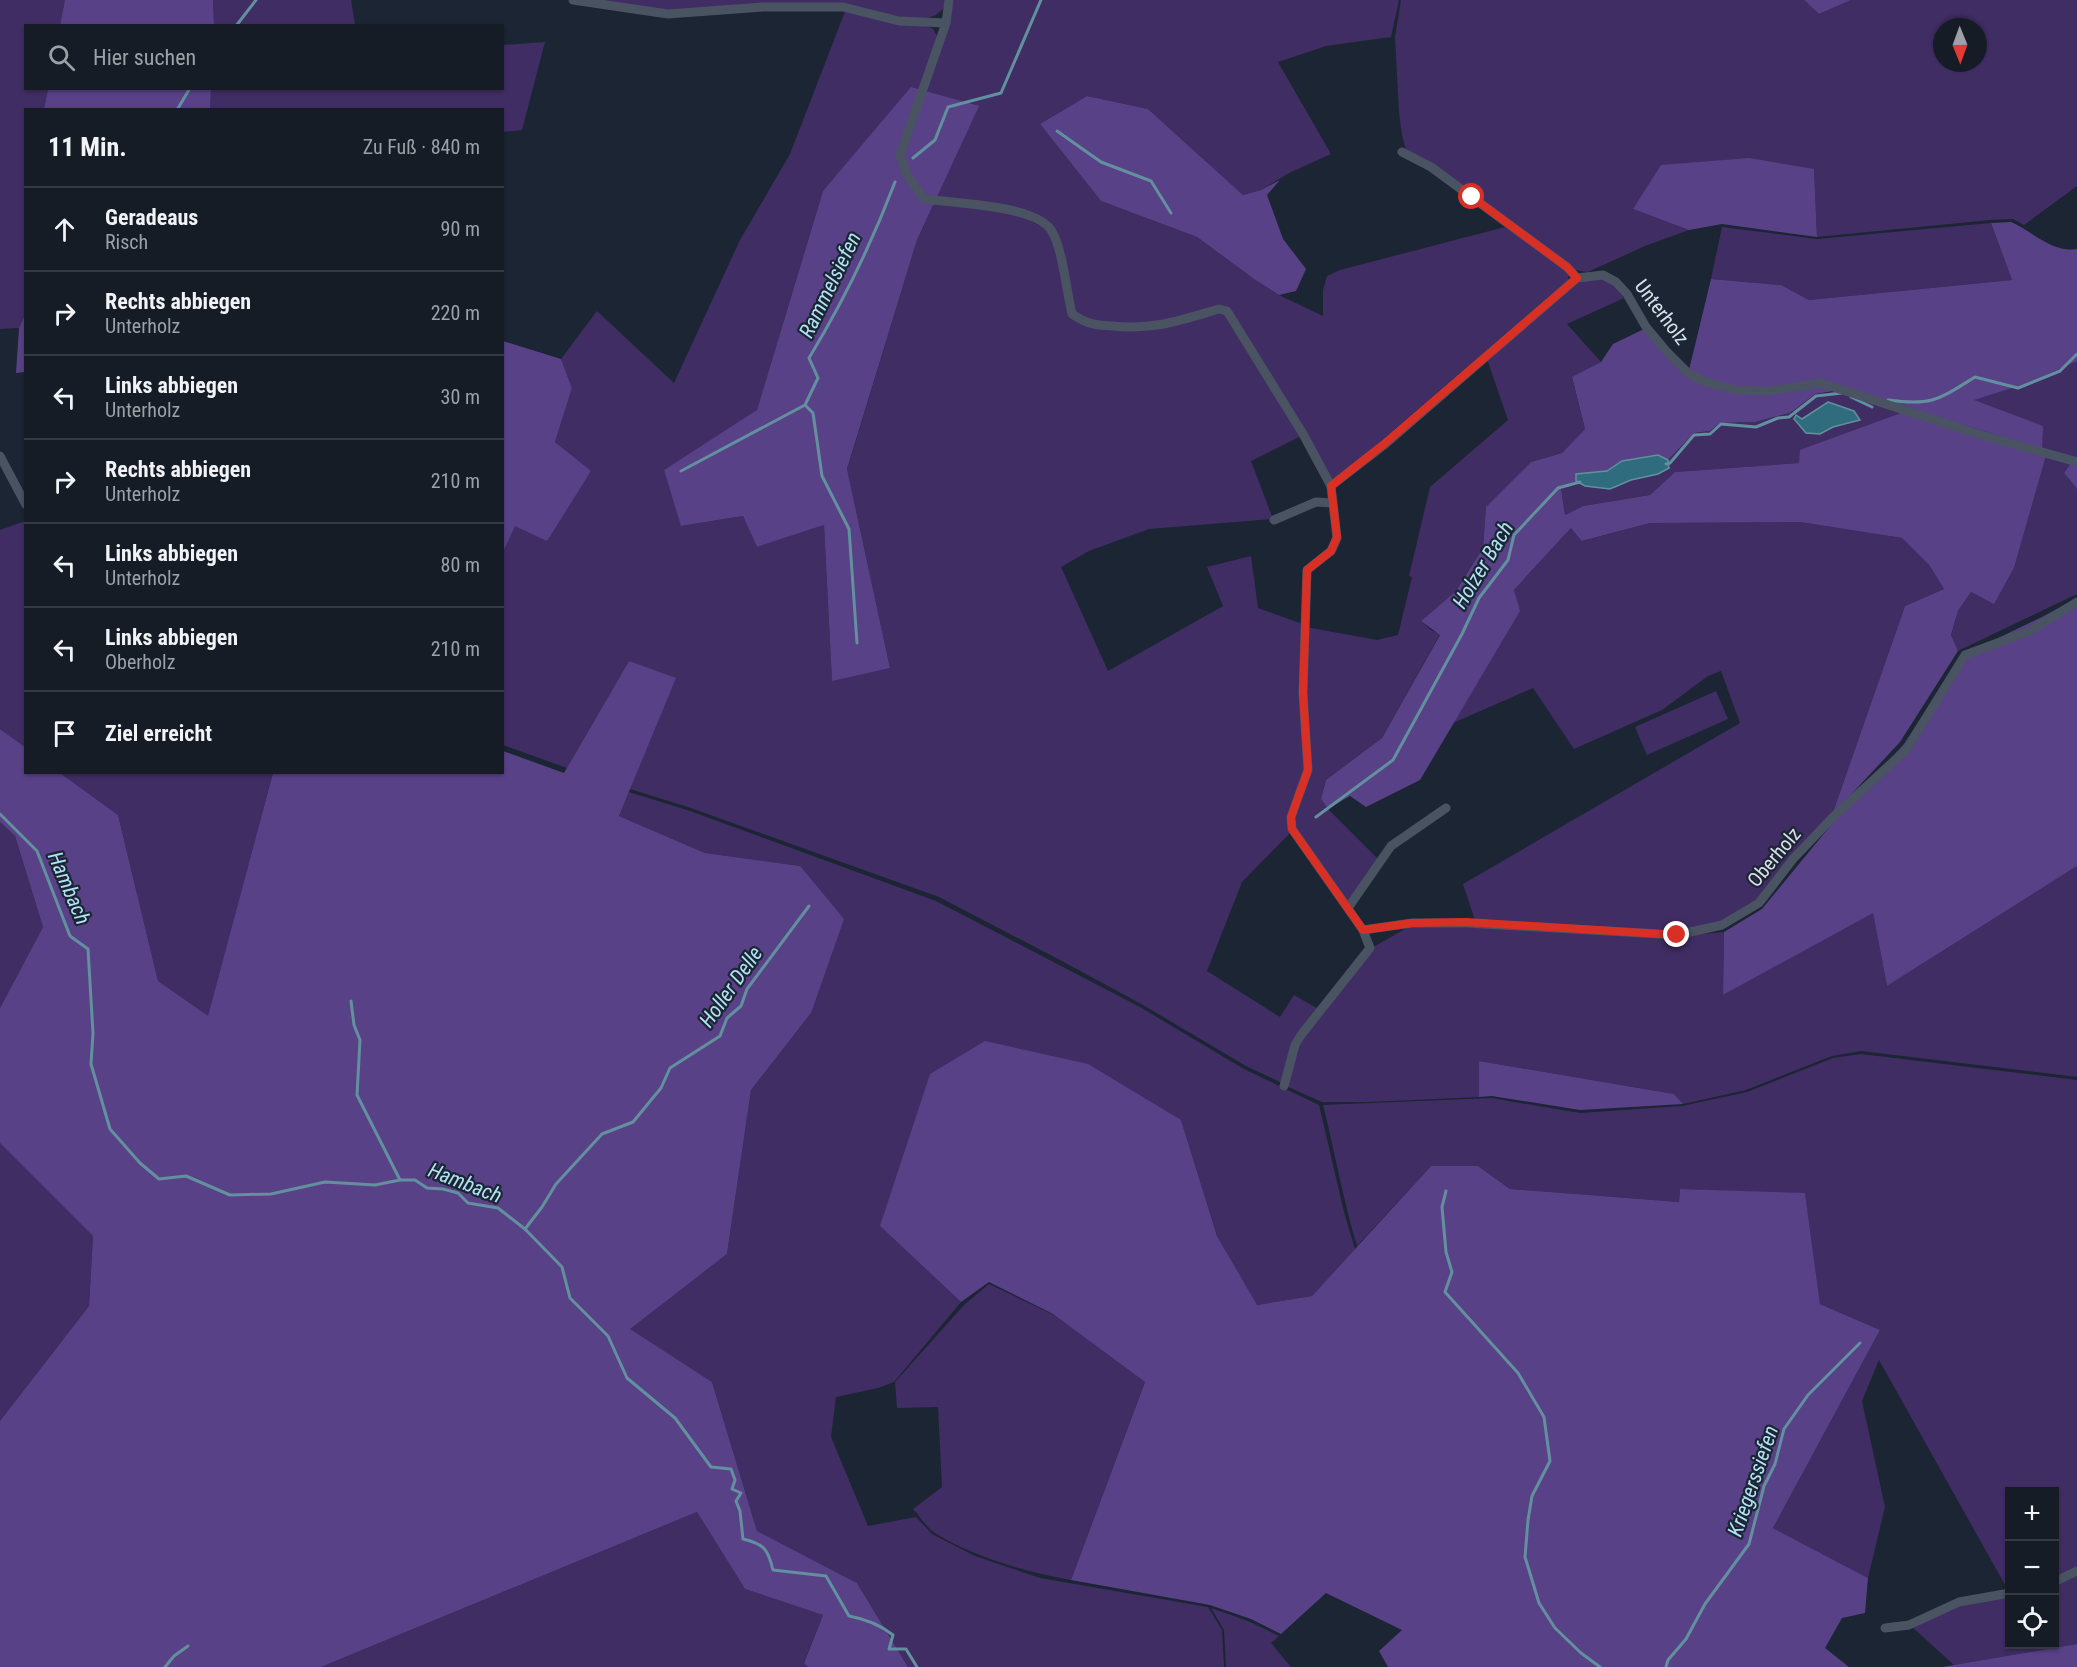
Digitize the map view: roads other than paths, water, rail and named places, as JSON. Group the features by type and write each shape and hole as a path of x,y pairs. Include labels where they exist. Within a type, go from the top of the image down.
{"street":[{"path":"573,0 668,14 764,7 843,7 899,21 946,23"},
{"path":"950,0 946,23 900,155 907,175 924,199 999,207 1044,221 1052,231 1058,248 1072,314 1086,324 1134,328 1162,326 1219,309 1227,311 1303,434 1331,486 1337,537 1331,551 1307,570 1303,693 1308,770 1291,817 1292,829 1363,930 1370,948 1295,1045 1284,1086"},
{"path":"1331,486 1384,444 1577,278 1567,267 1446,178 1416,158 1402,152"},
{"name":"Unterholz","path":"1577,278 1603,275 1617,282 1627,294 1646,327 1666,351 1688,373 1706,382 1736,390 1767,391 1821,383 1978,434 2077,462"},
{"path":"0,456 24,501"},
{"path":"1274,520 1316,502 1332,503"},
{"name":"Oberholz","path":"1363,930 1412,923 1466,922 1677,935 1722,925 1759,903 1793,859 1833,817 1906,750 1965,655 2030,631 2077,602"},
{"path":"1348,908 1391,846 1446,808"},
{"path":"2059,1580 2077,1571"},
{"path":"1885,1628 1909,1625 1959,1602 2005,1594"}],"water":[{"path":"1828,402 1854,411 1860,420 1833,427 1820,434 1806,433 1794,419 1796,415 1802,419"},
{"path":"1658,455 1668,460 1669,468 1658,474 1631,480 1610,489 1585,486 1576,481 1576,474 1607,471 1622,461"}],"waterway":[{"path":"238,24 256,0"},
{"name":"Rammelsiefen","path":"913,158 935,140 948,107 1001,93 1041,0"},
{"path":"178,108 189,90"},
{"path":"1057,131 1101,162 1151,181 1171,213"},
{"name":"Rammelsiefen","path":"681,471 805,405 818,378 809,358 856,272 895,182"},
{"name":"Holzer Bach","path":"1888,400 1915,402 1934,399 1975,377 2018,388 2060,371 2077,354"},
{"name":"Holzer Bach","path":"1666,464 1670,463 1694,435 1710,434 1721,424 1756,427 1778,418 1789,417 1816,396 1842,393"},
{"name":"Holzer Bach","path":"1851,397 1872,407"},
{"path":"805,405 813,413 822,476 849,529 857,643"},
{"name":"Holzer Bach","path":"1316,817 1393,760 1462,634 1479,598 1508,560 1514,535 1558,488 1580,482"},
{"name":"Hambach","path":"0,814 37,851 70,936 88,949 93,1033 91,1064 110,1129 140,1163 159,1179 186,1176 230,1195 271,1194 325,1182 375,1185 400,1180 415,1180 427,1188 458,1193 468,1203 498,1208 525,1229 562,1267 570,1298 608,1336 627,1378 675,1418 711,1467 731,1469 735,1480 732,1489 741,1493 736,1501 740,1511 743,1539 764,1548 773,1570 826,1576 849,1616 872,1622 893,1635 889,1649 906,1649 917,1667"},
{"name":"Holler Delle","path":"525,1229 556,1184 602,1134 633,1122 661,1088 670,1068 720,1036 727,1018 741,1006 747,989 809,906"},
{"path":"351,1001 354,1025 360,1040 357,1095 400,1180"},
{"path":"1446,1191 1442,1207 1446,1252 1452,1272 1445,1292 1518,1373 1544,1417 1550,1461 1532,1496 1525,1557 1539,1603 1555,1628 1581,1653 1600,1667"},
{"name":"Kriegerssiefen","path":"1666,1667 1668,1660 1686,1639 1705,1604 1749,1544 1764,1486 1775,1464 1784,1429 1808,1395 1860,1343"},
{"path":"165,1667 174,1656 188,1646"}]}
